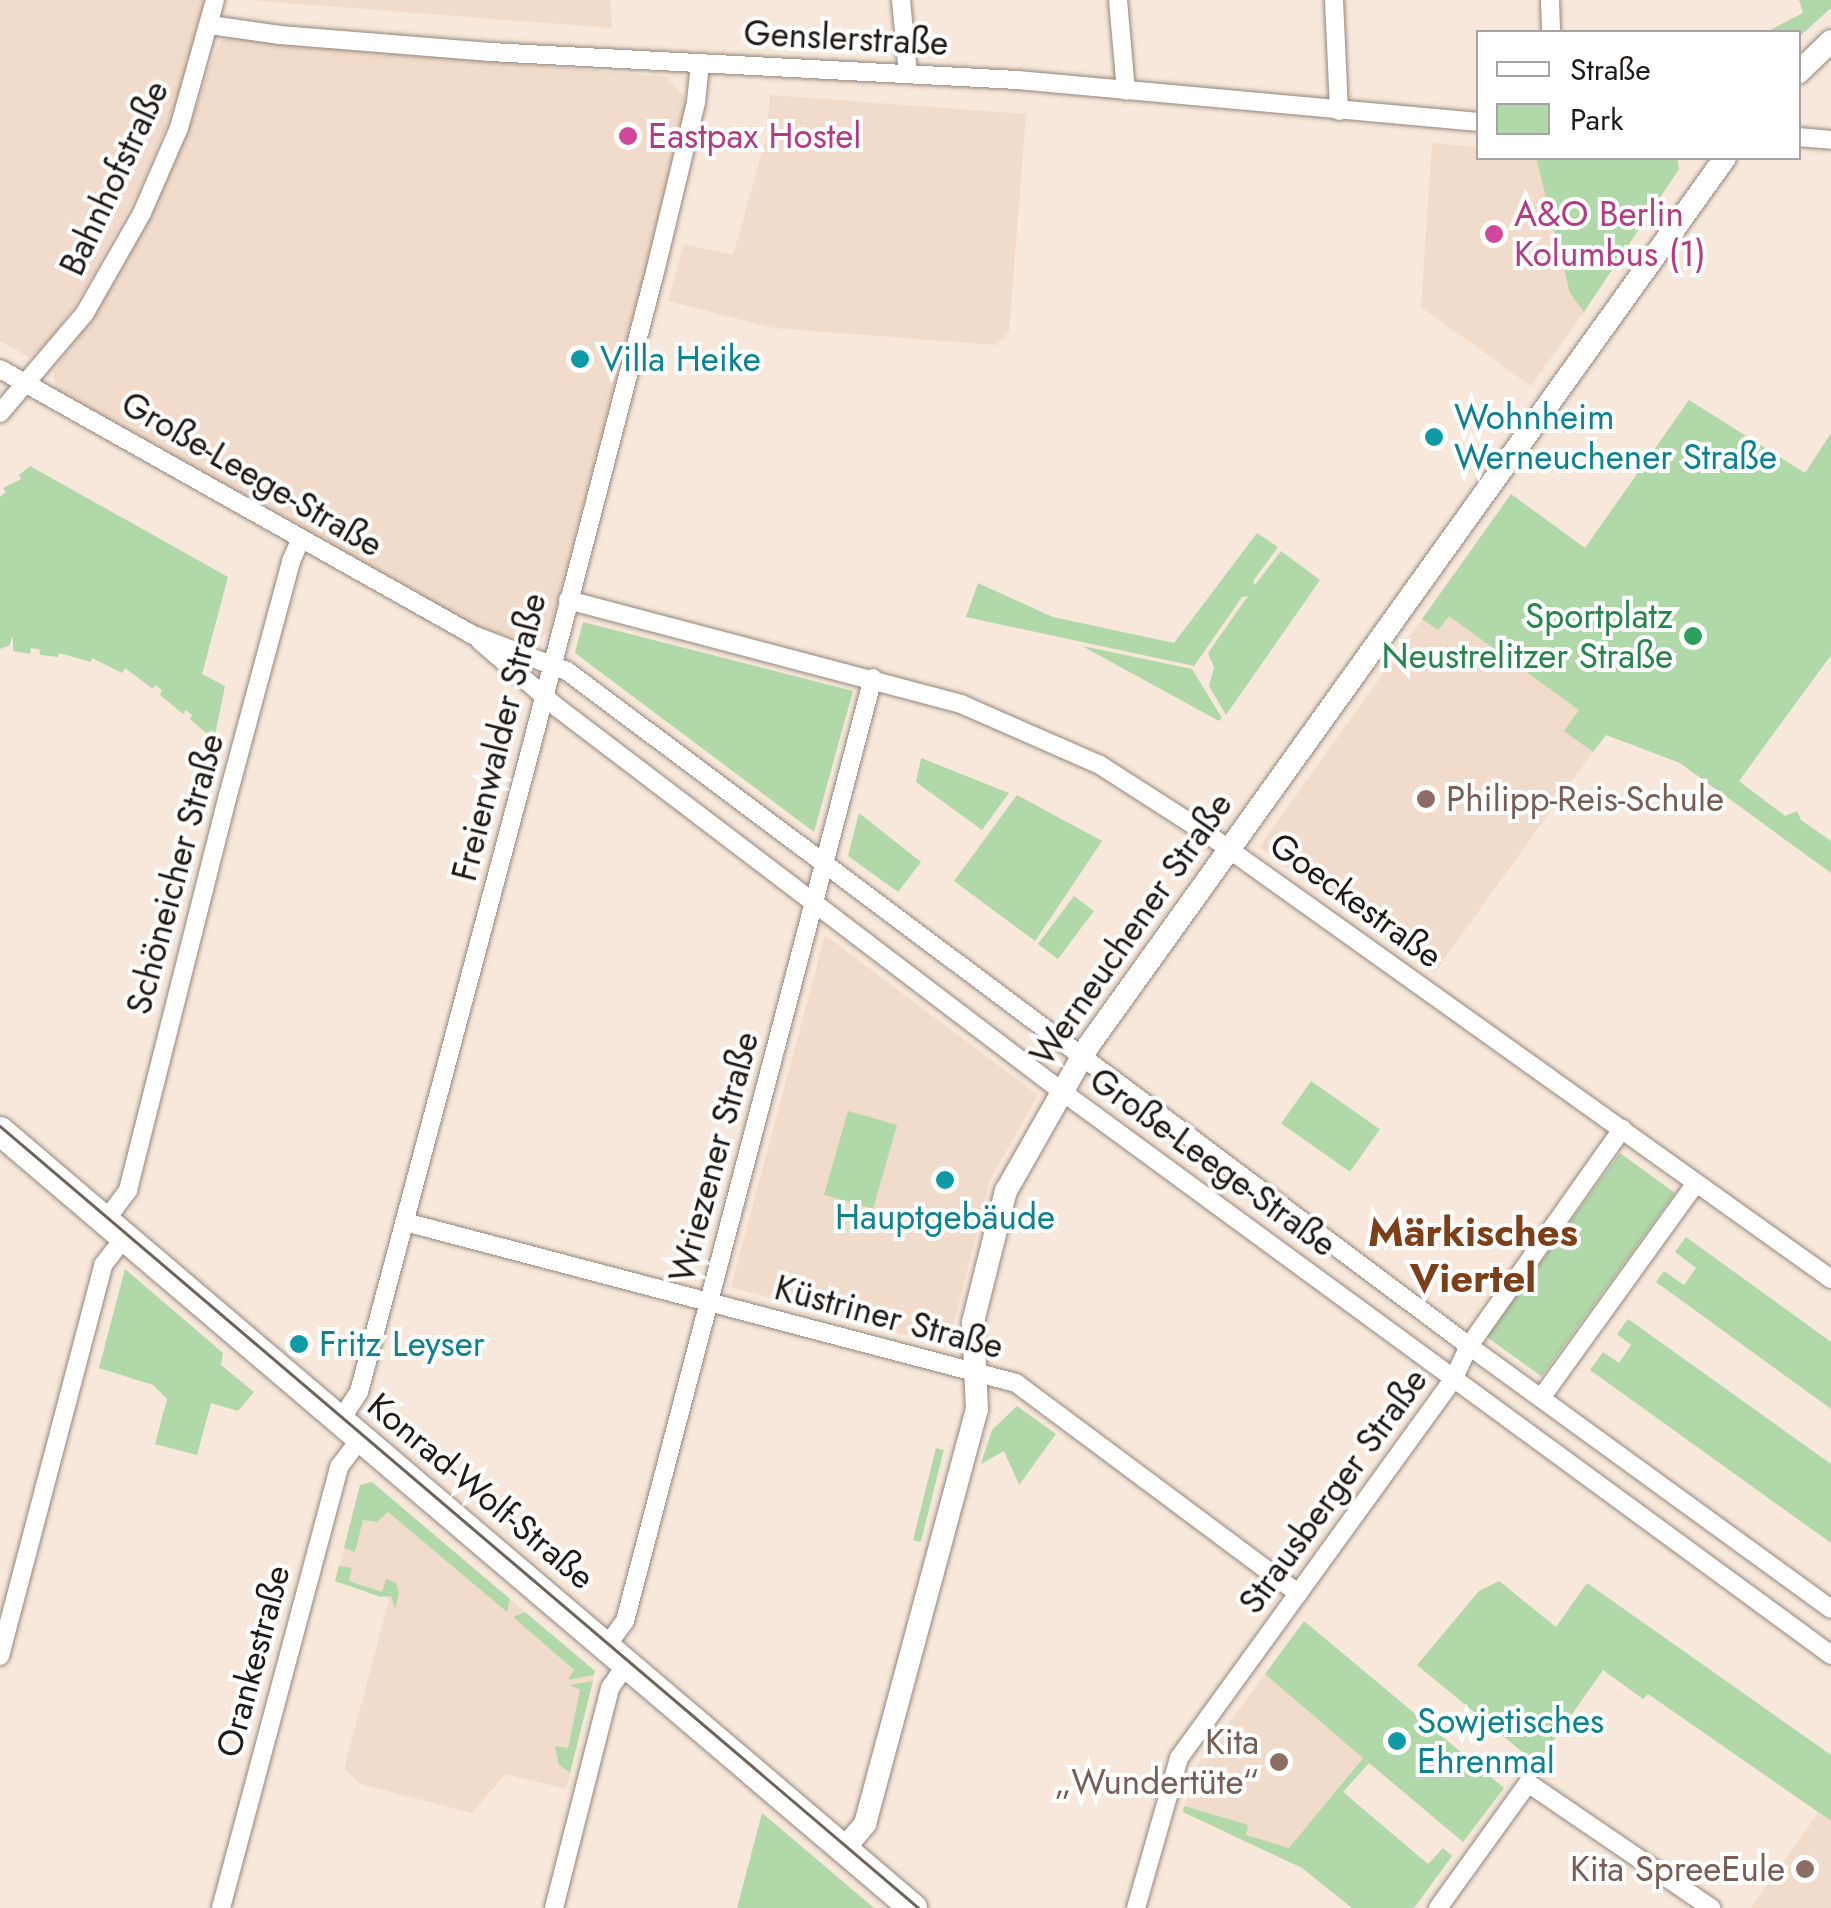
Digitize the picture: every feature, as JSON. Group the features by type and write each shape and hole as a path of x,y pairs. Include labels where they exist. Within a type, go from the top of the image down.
{"main road":[{"name":"Konrad-Wolf-Straße","path":"0,1132 913,1908"}],"street":[{"name":"Bahnhofstraße","path":"0,413 85,313 142,213 179,128 215,0"},
{"path":"901,0 908,74"},
{"path":"1118,0 1126,91"},
{"path":"1334,0 1339,112"},
{"path":"1550,0 1551,30"},
{"name":"Genslerstraße","path":"210,25 445,48 908,74 1476,122"},
{"path":"1801,70 1831,41"},
{"name":"Freienwalder Straße","path":"351,1430 660,253 696,102 700,63"},
{"path":"1801,137 1831,140"},
{"name":"Werneuchener Straße","path":"844,1849 864,1824 870,1806 978,1410 972,1322 1006,1191 1081,1056 1227,847 1724,160"},
{"name":"Große-Leege-Straße","path":"0,369 474,634 553,662 1469,1346 1831,1609"},
{"name":"Schöneicher Straße","path":"0,1656 104,1265 128,1190 291,560 301,539"},
{"name":"Goeckestraße","path":"568,600 961,704 1044,738 1139,788 1696,1183 1827,1268"},
{"name":"Große-Leege-Straße","path":"474,634 544,696 1060,1090 1831,1654"},
{"name":"Wriezener Straße","path":"554,1908 625,1621 874,678"},
{"name":"Strausberger Straße","path":"1136,1908 1179,1758 1453,1380 1469,1346 1622,1129"},
{"path":"1541,1398 1696,1183"},
{"name":"Küstriner Straße","path":"405,1222 1016,1383 1298,1594"},
{"name":"Orankestraße","path":"222,1908 351,1430"},
{"path":"1438,1908 1528,1783 1711,1908"}],"shaded area":[{"path":"0,0 205,0 184,83 141,186 84,291 51,339 29,357 0,341"},
{"path":"246,0 610,0 612,28 430,14"},
{"path":"221,40 666,77 685,97 686,116 550,630 539,640 523,641 469,624 55,389 54,372 125,263 190,126 213,56"},
{"path":"770,95 1026,114 1009,332 996,345 774,328 668,301 684,244 733,255 767,135"},
{"path":"1432,143 1476,147 1476,160 1537,160 1570,293 1584,312 1531,386 1421,307"},
{"name":"Philipp-Reis-Schule","path":"1449,615 1580,710 1565,731 1593,752 1434,973 1259,847 1422,619 1438,630"},
{"path":"825,935 1038,1095 990,1180 948,1346 731,1287"},
{"path":"388,1511 506,1611 510,1599 525,1612 514,1617 574,1671 568,1680 594,1675 593,1681 571,1685 580,1690 568,1749 555,1747 565,1771 570,1773 566,1789 505,1774 472,1813 360,1784 344,1769 389,1600 383,1593 391,1596 395,1608 386,1579 382,1592 348,1581 351,1568 339,1566 344,1548 355,1551 363,1519 374,1523"},
{"name":"Kita „Wundertüte“","path":"1265,1674 1363,1757 1289,1848 1245,1835 1185,1807 1196,1767"},
{"name":"Kita SpreeEule","path":"1818,1813 1831,1822 1831,1908 1751,1908"}],"green space":[{"path":"1799,0 1831,0 1831,8 1801,35 1801,30 1770,30 1803,13"},
{"path":"1537,160 1677,160 1679,169 1584,312 1570,293"},
{"path":"1689,400 1805,473 1831,433 1831,655 1739,781 1785,816 1797,811 1801,820 1831,841 1831,873 1680,763 1606,735 1593,752 1564,731 1579,710 1449,616 1438,630 1422,619 1511,494 1585,548"},
{"path":"30,466 228,577 202,674 225,686 214,740 190,719 192,715 186,710 183,714 160,695 162,690 155,685 153,689 125,668 122,673 92,658 91,662 59,653 58,657 40,655 39,649 31,648 30,654 13,651 13,636 9,646 0,649 0,497 6,492 3,488 21,479 19,475"},
{"path":"1257,533 1278,547 1253,581 1255,585 1281,551 1320,580 1226,715 1209,686 1214,667 1208,653 1248,596 1242,597 1194,666 966,617 978,583 1053,617 1174,643"},
{"path":"583,622 853,691 814,832 575,653"},
{"path":"1082,646 1192,669 1222,718 1219,721"},
{"path":"921,758 1009,793 982,830 916,782"},
{"path":"1017,795 1102,841 1035,941 954,881"},
{"path":"859,813 921,862 898,892 848,856"},
{"path":"1074,896 1094,911 1058,959 1038,944"},
{"path":"1311,1081 1380,1129 1350,1172 1281,1124"},
{"path":"848,1111 897,1125 873,1209 824,1195"},
{"path":"1620,1153 1675,1193 1542,1377 1487,1337"},
{"path":"1686,1237 1831,1342 1831,1409 1656,1282 1664,1271 1684,1285 1696,1268 1675,1252"},
{"path":"125,1269 223,1353 221,1365 254,1392 238,1411 211,1403 197,1455 155,1444 167,1399 153,1385 99,1368"},
{"path":"1628,1319 1831,1464 1831,1543 1590,1370 1603,1352 1619,1363 1631,1345 1617,1334"},
{"path":"1017,1406 1056,1434 1019,1485 1004,1451 981,1464 992,1430"},
{"path":"936,1448 944,1450 921,1542 913,1540"},
{"path":"372,1482 510,1599 507,1612 388,1512 377,1522 363,1520 355,1552 344,1548 360,1485"},
{"path":"339,1566 352,1568 349,1581 382,1592 386,1579 396,1583 399,1593 395,1609 391,1596 381,1597 335,1581"},
{"path":"1499,1581 1556,1627 1587,1583 1831,1755 1831,1821 1648,1694 1643,1699 1603,1670 1537,1764 1417,1665 1479,1591"},
{"path":"525,1612 595,1671 594,1675 568,1680 574,1670 513,1617"},
{"path":"1304,1621 1504,1788 1463,1842 1369,1763 1343,1792 1428,1864 1443,1848 1452,1856 1414,1908 1352,1908 1302,1868 1183,1812 1184,1806 1248,1825 1246,1835 1289,1848 1363,1758 1265,1674"},
{"path":"593,1681 570,1773 559,1765 555,1746 568,1748 580,1690 570,1685"},
{"path":"762,1813 874,1908 737,1908"}],"tram line":[{"path":"0,1126 919,1908"}],"place":[{"name":"Eastpax Hostel","path":"628,136"},
{"name":"A&O Berlin Kolumbus (1)","path":"1494,234"},
{"name":"Villa Heike","path":"580,359"},
{"name":"Wohnheim Werneuchener Straße","path":"1434,437"},
{"name":"Sportplatz Neustrelitzer Straße","path":"1693,636"},
{"name":"Philipp-Reis-Schule","path":"1426,799"},
{"name":"Hauptgebäude","path":"945,1180"},
{"name":"Fritz Leyser","path":"299,1344"},
{"name":"Sowjetisches Ehrenmal","path":"1397,1741"},
{"name":"Kita „Wundertüte“","path":"1279,1762"},
{"name":"Kita SpreeEule","path":"1805,1869"}],"district":[{"name":"Märkisches Viertel","path":"1473,1255"}]}
